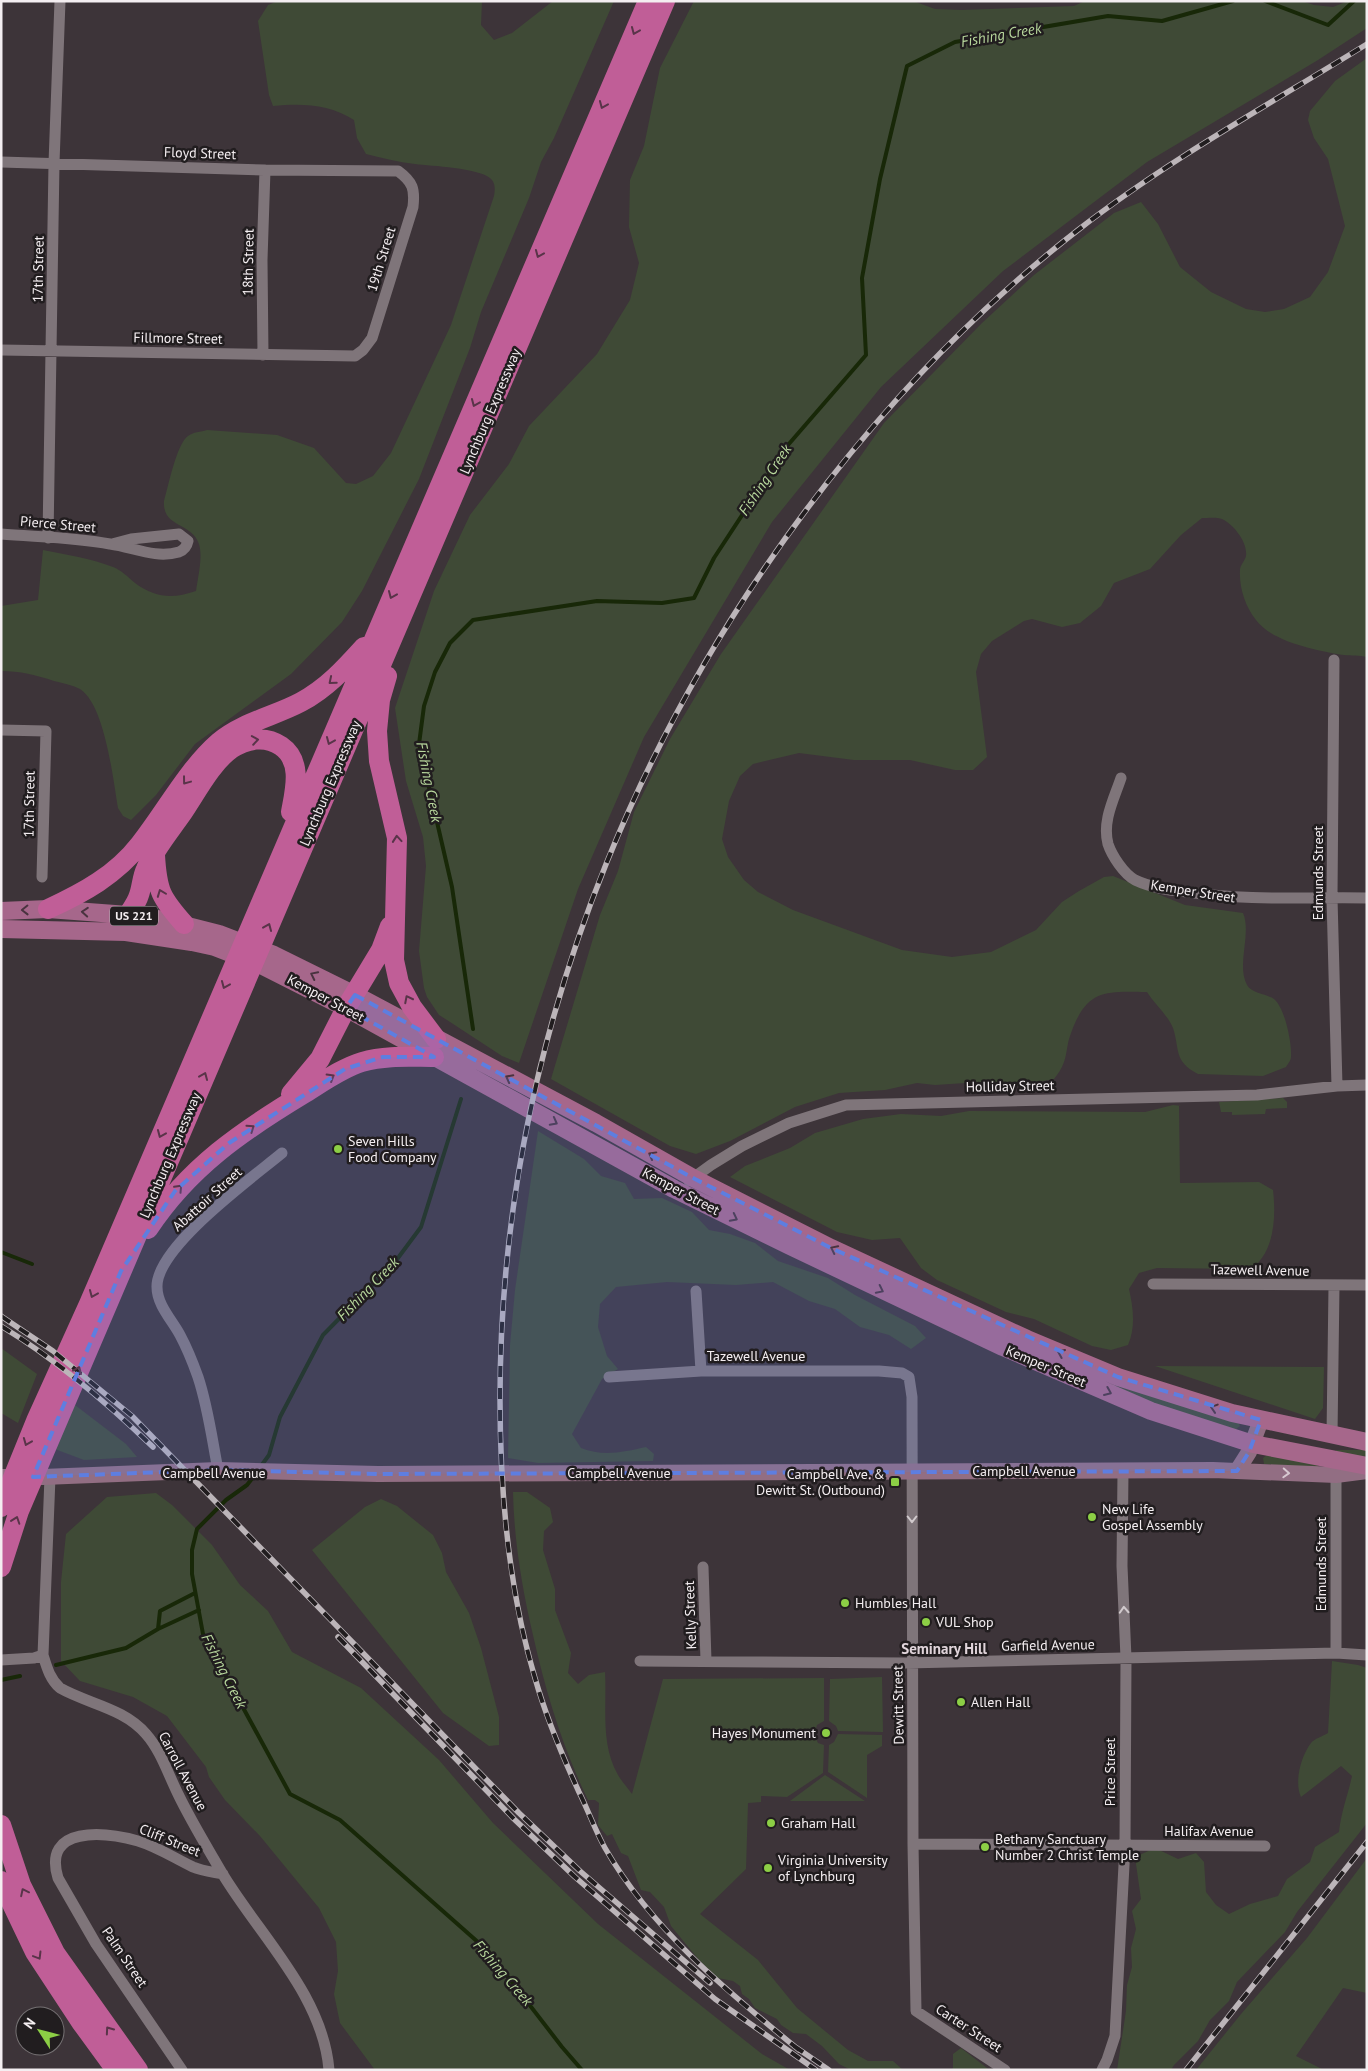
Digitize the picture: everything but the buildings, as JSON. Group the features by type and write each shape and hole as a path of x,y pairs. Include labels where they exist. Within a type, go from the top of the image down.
{"highway":[{"name":"Lynchburg Expressway","path":"1,1507 36,1421 89,1304 648,1"},
{"name":"Lynchburg Expressway","path":"1,1566 19,1511 665,1"},
{"path":"121,1271 175,1191 228,1143 274,1112 345,1069 361,1062 435,1048 399,983 394,960 397,838 379,761 377,731 380,700 415,584"},
{"path":"127,923 126,890 147,850 197,767 220,741 242,727 300,702 320,691 342,672 377,632"},
{"path":"48,909 94,887 114,870 147,850 215,766 230,750 241,743 262,738 272,740 282,746 291,756 296,769 286,844"},
{"path":"147,850 165,903 184,924"},
{"path":"274,1112 320,1059 350,1001 381,950 394,916"},
{"path":"1,1825 21,1885 54,1953 138,2070"},
{"path":"1,1881 35,1952 81,2022 116,2070"}],"main road":[{"name":"Kemper Street","path":"1,910 48,909 127,923 192,942 217,940"},
{"name":"Kemper Street","path":"1,929 164,920 184,924 217,940 271,961 350,1001 435,1048 674,1188 798,1250 1003,1347 1151,1411 1253,1444 1367,1466"},
{"name":"Kemper Street","path":"435,1048 596,1123 695,1178 831,1248 1026,1339 1118,1377 1232,1413 1261,1420"},
{"path":"1237,1471 1246,1460 1261,1420 1367,1442"},
{"name":"Campbell Avenue","path":"1,1477 218,1470 378,1474 912,1470 1237,1471 1336,1475 1367,1471"}],"street":[{"name":"17th Street","path":"48,538 54,164 60,1"},
{"name":"Floyd Street","path":"1,162 265,170 398,171"},
{"name":"18th Street","path":"263,354 262,260 265,170"},
{"name":"19th Street","path":"355,356 364,350 372,338 413,207 414,193 408,178 398,171"},
{"name":"Fillmore Street","path":"1,350 355,356"},
{"name":"Pierce Street","path":"1,534 112,544 143,553 169,554 181,552 186,547 188,541 179,534 131,539 112,544"},
{"name":"Edmunds Street","path":"1334,660 1332,898 1337,1086"},
{"name":"17th Street","path":"1,730 46,731 42,877"},
{"name":"Kemper Street","path":"1121,778 1106,821 1108,844 1118,862 1133,879 1152,887 1213,896 1276,900 1367,898"},
{"name":"Holliday Street","path":"674,1188 695,1178 711,1165 742,1146 789,1123 846,1105 1257,1095 1337,1086 1367,1085"},
{"name":"Abattoir Street","path":"218,1470 198,1377 181,1337 158,1299 157,1286 160,1272 169,1257 192,1230 282,1153"},
{"name":"Tazewell Avenue","path":"1153,1284 1367,1285"},
{"path":"1332,1435 1334,1286"},
{"path":"696,1290 701,1371"},
{"name":"Tazewell Avenue","path":"609,1377 701,1371 879,1371 902,1373"},
{"name":"Dewitt Street","path":"902,1373 910,1377 912,1397 913,1844 916,2011"},
{"name":"Price Street","path":"1102,2070 1115,2036 1125,1846 1126,1658 1122,1566 1123,1472"},
{"name":"Edmunds Street","path":"1336,1475 1336,1653"},
{"name":"Carroll Avenue","path":"47,1477 43,1655 48,1672 60,1688 118,1713 146,1734 160,1754 179,1796 223,1874 309,2002 323,2035 329,2070"},
{"name":"Kelly Street","path":"703,1567 706,1662"},
{"name":"Garfield Avenue","path":"640,1661 912,1663 1336,1653 1367,1655"},
{"path":"1,1660 34,1658 43,1655"},
{"name":"Cliff Street","path":"55,1856 60,1845 80,1835 102,1835 137,1841 167,1852 194,1867 223,1874"},
{"name":"Halifax Avenue","path":"913,1844 1265,1846"},
{"name":"Palm Street","path":"55,1856 55,1868 58,1878 96,1944 182,2070"},
{"name":"Carter Street","path":"916,2011 1005,2070"}],"highlighted area":[{"path":"355,995 695,1179 831,1248 1118,1377 1261,1420 1249,1452 1237,1471 378,1474 218,1470 33,1477 121,1271 175,1191 229,1143 345,1069 383,1057 434,1057 346,1008"}],"green space":[{"path":"278,1 482,1 481,25 494,40 512,33 553,1 614,1 554,138 541,162 529,198 481,312 470,348 419,479 362,591 342,622 291,674 195,744 156,795 131,820 123,816 118,808 102,726 89,698 80,689 70,685 28,674 1,671 1,606 38,600 43,550 87,559 113,567 142,588 164,596 188,594 196,591 200,561 199,544 190,532 172,521 165,510 164,501 180,447 184,440 192,434 207,430 277,435 314,448 346,483 356,484 373,476 391,453 451,325 494,196 494,184 490,178 476,172 402,162 366,154 357,138 354,120 345,115 315,106 273,106 269,95 258,21 268,5"},
{"path":"694,1 913,1 935,9 961,10 1074,6 1085,1 1302,1 1314,5 1333,7 1348,1 1367,1 1367,28 1318,60 1147,162 1003,271 881,387 772,522 644,737 578,889 519,1063 502,1056 439,1015 427,997 419,951 426,866 423,837 406,781 395,708 434,591 470,515 509,464 529,426 597,354 630,300 639,263 629,227 630,180 644,146 660,68"},
{"path":"1367,58 1367,657 1344,655 1309,648 1284,640 1263,628 1249,609 1242,590 1240,568 1246,556 1246,551 1242,539 1226,521 1215,518 1202,518 1181,535 1150,569 1114,583 1101,606 1080,623 1062,627 1032,619 1024,621 992,641 981,654 976,672 987,757 973,770 955,770 910,760 854,760 799,753 753,764 740,776 729,801 722,839 728,857 744,880 758,892 793,910 902,950 952,957 991,952 1036,930 1062,902 1079,891 1104,877 1113,876 1185,905 1243,913 1246,930 1243,959 1244,977 1249,988 1274,999 1281,1010 1287,1026 1291,1051 1286,1067 1263,1076 1198,1074 1190,1069 1181,1059 1171,1024 1147,992 1119,992 1098,996 1083,1009 1070,1036 1063,1064 1054,1079 1018,1086 981,1082 935,1085 917,1083 885,1090 839,1093 795,1107 730,1141 696,1154 670,1146 551,1079 600,915 618,871 634,812 670,739 721,654 884,423 982,323 1034,275 1114,213 1141,202 1158,224 1180,267 1211,292 1246,309 1265,312 1284,309 1310,297 1328,272 1345,226 1328,159 1314,138 1308,120 1310,111 1335,81"},
{"path":"1283,1098 1287,1102 1287,1108 1266,1109 1265,1114 1232,1115 1232,1112 1221,1112 1219,1102"},
{"path":"1173,1105 1182,1106 1179,1106 1180,1183 1259,1182 1273,1190 1274,1222 1272,1233 1265,1253 1251,1269 1157,1268 1139,1273 1129,1289 1133,1317 1131,1338 1128,1345 1111,1350 1092,1346 1034,1319 1006,1312 937,1280 921,1268 900,1238 872,1240 837,1232 730,1177 745,1166 790,1148 815,1133 863,1119 901,1114 941,1116 969,1111 1145,1112"},
{"path":"538,1131 584,1159 601,1176 625,1183 634,1199 662,1198 692,1212 709,1230 730,1234 755,1243 778,1261 828,1278 855,1295 915,1326 926,1338 911,1349 889,1335 860,1327 835,1309 809,1301 773,1282 736,1285 667,1282 616,1287 600,1304 598,1327 607,1356 618,1369 602,1379 572,1434 581,1448 589,1451 605,1453 622,1452 646,1447 654,1454 653,1461 538,1463 508,1458 510,1345 515,1290"},
{"path":"1,1348 37,1374 18,1423 1,1413"},
{"path":"1034,1350 1238,1422 1240,1426 1235,1430 1144,1400 1087,1376"},
{"path":"1155,1366 1324,1367 1323,1408 1315,1419"},
{"path":"75,1405 126,1444 137,1457 84,1460 52,1448"},
{"path":"1336,1450 1367,1450 1367,1457 1335,1453"},
{"path":"1267,1455 1318,1465 1318,1468 1264,1464 1263,1458"},
{"path":"513,1492 527,1492 550,1508 553,1522 544,1531 543,1550 555,1589 555,1610 571,1653 568,1673 578,1684 589,1675 605,1672 606,1725 609,1751 618,1775 632,1794 663,1679 824,1678 824,1721 817,1725 814,1735 818,1743 824,1745 823,1773 787,1797 761,1796 761,1802 748,1803 746,1869 700,1914 758,1960 797,2008 848,2050 868,2061 893,2061 903,2070 851,2070 839,2064 822,2046 806,2034 793,2033 781,2025 777,2019 755,2008 749,1999 742,1994 740,1986 733,1981 718,1978 699,1960 671,1926 664,1907 650,1892 641,1890 628,1856 621,1853 612,1834 607,1836 598,1825 599,1803 595,1800 588,1800 570,1760 549,1698 525,1600 517,1546"},
{"path":"156,1493 172,1505 212,1545 240,1585 268,1611 292,1652 361,1688 439,1760 493,1823 598,1924 762,2054 790,2070 375,2070 340,2023 334,1994 338,1971 336,1942 319,1908 260,1836 225,1800 209,1777 206,1767 167,1716 133,1697 80,1681 61,1661 61,1582 66,1534 107,1497"},
{"path":"381,1499 397,1506 433,1535 442,1553 446,1572 469,1613 481,1648 499,1717 499,1745 489,1746 443,1713 312,1550 365,1507"},
{"path":"1332,1661 1367,1668 1367,1823 1297,1912 1285,1932 1237,1982 1229,2001 1210,2020 1198,2041 1171,2070 1117,2070 1126,2011 1127,1985 1132,1967 1131,1948 1136,1929 1132,1911 1141,1899 1135,1857 1155,1848 1178,1859 1196,1853 1204,1862 1206,1892 1216,1905 1229,1914 1250,1904 1278,1896 1287,1879 1310,1862 1315,1847 1339,1832 1352,1776 1341,1766 1301,1797 1298,1784 1300,1769 1307,1748 1316,1739 1328,1733"},
{"path":"882,1677 883,1732 838,1731 836,1726 829,1721 830,1679"},
{"path":"838,1734 882,1735 882,1746 867,1755 867,1798 828,1772 829,1745 834,1742"},
{"path":"825,1775 865,1801 790,1801"},
{"path":"1367,1858 1367,1993 1343,1988 1296,2056 1324,2070 1196,2070 1241,2014 1307,1938"},
{"path":"961,2048 989,2070 951,2070 953,2068 953,2054"}],"waterway":[{"name":"Fishing Creek","path":"473,1029 452,887 419,744 424,706 435,672 450,643 473,620 597,601 662,603 694,598 714,558 788,445 866,355 862,278 880,179 907,66 955,42 1108,16 1162,21 1233,1"},
{"name":"Fishing Creek","path":"1265,1 1328,25 1354,1"},
{"name":"Fishing Creek","path":"261,1466 269,1455 280,1417 323,1335 395,1262 421,1227 461,1099"},
{"path":"1,1252 32,1264"},
{"name":"Fishing Creek","path":"254,1476 247,1485 226,1500 197,1529 192,1550 192,1574 203,1634 290,1794 340,1820 488,1951 582,2070"},
{"path":"158,1629 160,1611 195,1593"},
{"path":"56,1665 126,1648 158,1629 199,1610"},
{"path":"1,1680 20,1676"}],"railway":[{"path":"799,2050 718,1982 693,1958 645,1906 624,1878 601,1841 549,1721 539,1693 518,1610 507,1540 500,1434 507,1261 528,1125 561,991 607,862 664,737 732,617 811,504 899,397 940,353 1031,268 1112,204 1183,156 1367,44"},
{"path":"1,1316 53,1351 132,1416 519,1813 580,1871 710,1983"},
{"path":"1,1326 42,1353 80,1382 153,1447"},
{"path":"338,1637 514,1819 575,1877 715,1999 816,2070"},
{"path":"1186,2070 1367,1842"},
{"path":"794,2046 829,2070"}],"place":[{"name":"Seven Hills Food Company","path":"338,1149"},
{"name":"Campbell Ave. & Dewitt St. (Outbound)","path":"895,1482"},
{"name":"New Life Gospel Assembly","path":"1092,1517"},
{"name":"Humbles Hall","path":"845,1603"},
{"name":"VUL Shop","path":"926,1622"},
{"name":"Allen Hall","path":"961,1702"},
{"name":"Hayes Monument","path":"826,1733"},
{"name":"Graham Hall","path":"771,1823"},
{"name":"Bethany Sanctuary Number 2 Christ Temple","path":"985,1847"},
{"name":"Virginia University of Lynchburg","path":"768,1868"}],"district":[{"name":"Seminary Hill","path":"944,1649"}]}
